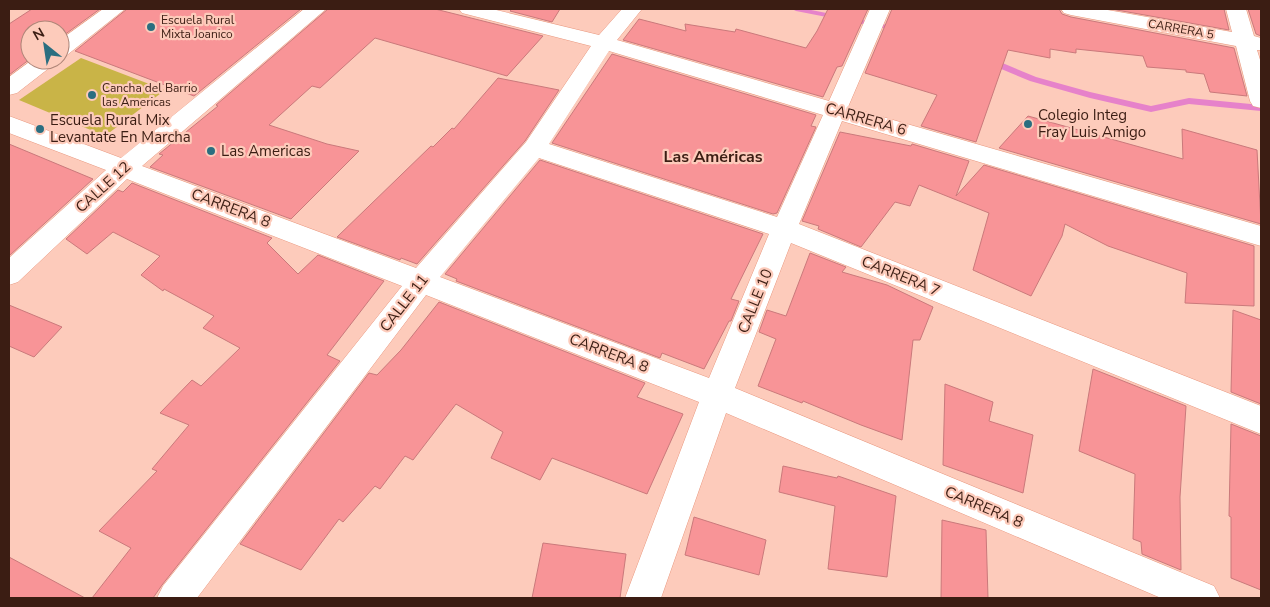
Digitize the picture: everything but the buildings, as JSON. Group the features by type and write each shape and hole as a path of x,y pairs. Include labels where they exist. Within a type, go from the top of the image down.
{"street":[{"path":"70,43 115,9"},
{"name":"CALLE 12","path":"9,274 124,168 316,9"},
{"name":"CARRERA 6","path":"469,9 604,43 1261,236"},
{"name":"CALLE 11","path":"175,598 421,281 534,148 604,43 632,9"},
{"name":"CALLE 10","path":"643,598 717,395 784,230 880,9"},
{"name":"CARRERA 5","path":"1072,9 1252,42"},
{"path":"1236,9 1252,42 1253,69 1261,101"},
{"path":"9,88 33,70"},
{"name":"CARRERA 8","path":"9,124 717,395 1202,598"},
{"name":"CARRERA 7","path":"534,148 784,230 1261,420"}],"shaded area":[{"name":"Cancha del Barrio las Americas","path":"81,58 165,90 105,136 19,100 63,70 70,70 70,65"}],"waterway":[{"path":"796,9 898,29"},
{"path":"990,61 1033,79 1151,109 1189,101 1261,108"}],"place":[{"name":"Escuela Rural Mixta Joanico","path":"151,27"},
{"name":"Cancha del Barrio las Americas","path":"92,95"},
{"name":"Colegio Integ Fray Luis Amigo","path":"1028,124"},
{"name":"Escuela Rural Mix Levantate En Marcha","path":"40,129"},
{"name":"Las Americas","path":"211,151"}],"district":[{"name":"Las Américas","path":"713,157"}]}
